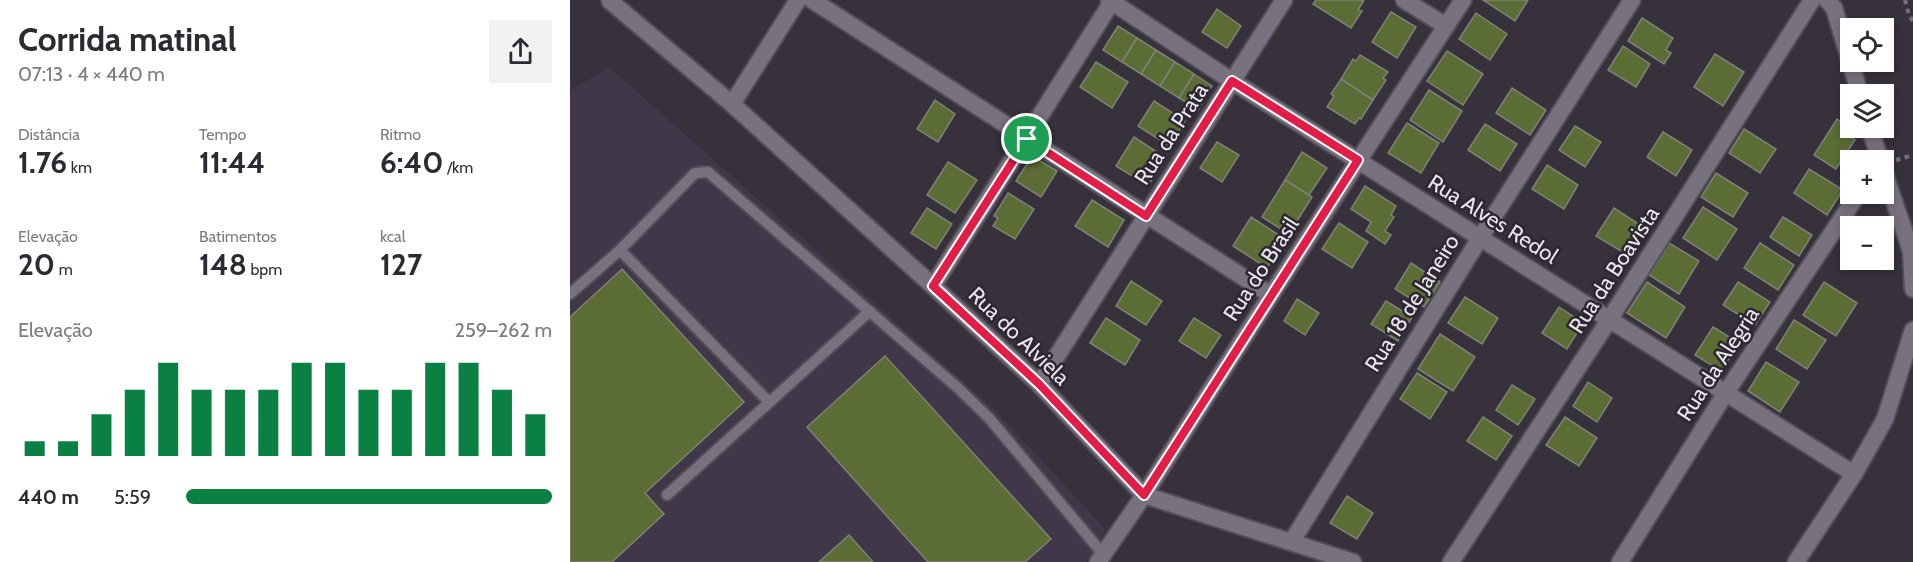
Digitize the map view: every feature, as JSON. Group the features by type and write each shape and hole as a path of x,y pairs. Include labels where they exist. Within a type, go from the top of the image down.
{"street":[{"path":"732,104 798,0"},
{"path":"812,0 1271,295"},
{"name":"Rua da Prata","path":"1039,384 1284,0"},
{"path":"1404,0 1446,26"},
{"name":"Rua do Brasil","path":"1100,558 1144,495 1463,0"},
{"name":"Rua 18 de Janeiro","path":"1292,541 1480,238 1632,0"},
{"name":"Rua da Boavista","path":"1451,562 1609,320 1812,0"},
{"path":"1827,0 1834,8 1857,84"},
{"name":"Rua do Alviela","path":"610,1 732,104 1039,384 1144,495 1353,562"},
{"path":"933,286 1027,139 1111,1"},
{"name":"Rua Alves Redol","path":"1111,1 1232,81 1854,474"},
{"path":"1894,201 1911,251 1913,289"},
{"name":"Rua da Alegria","path":"1620,562 1725,394 1851,204"},
{"path":"1796,562 1854,474 1885,419 1913,330"}],"lane":[{"path":"570,294 620,250 695,173 708,172 870,311 989,418 1100,558"},
{"path":"620,250 769,402"},
{"path":"667,495 870,311"}],"path":[{"path":"1905,0 1913,21"}],"shaded area":[{"path":"609,67 994,409 1106,530 1086,562 570,562 570,91"}],"building":[{"path":"1316,0 1364,0 1358,10 1362,11 1351,28 1313,4"},
{"path":"1483,0 1528,0 1515,21"},
{"path":"1217,9 1241,26 1227,48 1202,32"},
{"path":"1391,12 1416,27 1397,58 1372,42"},
{"path":"1476,13 1507,34 1490,60 1459,39"},
{"path":"1642,18 1673,38 1666,50 1671,53 1664,64 1628,41"},
{"path":"1118,26 1137,38 1122,62 1103,50"},
{"path":"1137,38 1156,50 1141,74 1122,62"},
{"path":"1623,46 1650,64 1636,87 1608,70"},
{"path":"1156,50 1175,62 1160,86 1141,74"},
{"path":"1447,51 1483,74 1463,105 1427,81"},
{"path":"1715,54 1744,72 1723,106 1694,87"},
{"path":"1360,55 1388,72 1383,78 1386,80 1373,100 1341,79 1353,59 1356,61"},
{"path":"1096,62 1128,82 1112,108 1080,87"},
{"path":"1175,62 1194,74 1179,98 1160,86"},
{"path":"1194,74 1212,86 1198,110 1179,98"},
{"path":"1341,79 1373,100 1355,124 1327,107 1334,96 1331,94"},
{"path":"1512,88 1546,110 1530,135 1496,113"},
{"path":"1429,90 1462,111 1443,142 1410,120"},
{"path":"935,100 955,114 938,142 917,129"},
{"path":"1154,101 1185,121 1169,146 1138,126"},
{"path":"1837,119 1840,121 1840,138 1855,140 1848,150 1840,150 1840,163 1836,169 1814,155"},
{"path":"1407,123 1439,143 1421,173 1388,153"},
{"path":"1485,124 1517,144 1500,171 1468,150"},
{"path":"1575,126 1601,142 1585,167 1559,150"},
{"path":"1744,129 1776,149 1760,173 1729,153"},
{"path":"1663,132 1692,150 1676,176 1647,157"},
{"path":"1134,137 1166,158 1148,186 1116,166"},
{"path":"1217,142 1239,155 1222,182 1200,168"},
{"path":"1302,152 1327,168 1309,195 1285,180"},
{"path":"1032,156 1057,171 1041,197 1016,181"},
{"path":"948,162 977,180 955,213 927,195"},
{"path":"1547,165 1578,185 1564,209 1532,189"},
{"path":"1809,169 1840,188 1840,195 1827,215 1794,193"},
{"path":"1716,173 1748,193 1733,217 1701,197"},
{"path":"1285,180 1312,197 1289,234 1262,217"},
{"path":"1365,186 1396,206 1391,215 1394,217 1385,231 1391,235 1385,244 1366,231 1371,222 1351,209"},
{"path":"1008,193 1034,209 1015,239 993,226 998,218 994,216"},
{"path":"1092,200 1124,220 1108,247 1075,226"},
{"path":"1703,207 1737,229 1717,260 1683,238"},
{"path":"927,208 952,224 936,249 911,233"},
{"path":"1614,208 1643,227 1626,254 1596,236"},
{"path":"1251,217 1285,239 1267,268 1233,246"},
{"path":"1783,217 1812,235 1799,256 1770,237"},
{"path":"1339,223 1368,242 1352,268 1322,249"},
{"path":"1669,243 1699,261 1679,294 1649,275"},
{"path":"1760,243 1794,265 1778,290 1744,268"},
{"path":"1411,263 1440,282 1424,307 1395,289"},
{"path":"622,269 744,402 645,493 664,514 612,562 570,562 570,317"},
{"path":"1131,281 1162,301 1146,325 1116,306"},
{"path":"1647,282 1685,307 1666,338 1627,313"},
{"path":"1738,282 1770,302 1755,325 1723,305"},
{"path":"1824,282 1857,303 1836,336 1803,315"},
{"path":"1465,297 1498,318 1482,344 1448,323"},
{"path":"1297,299 1319,313 1305,335 1284,321"},
{"path":"1386,301 1412,317 1398,341 1371,324"},
{"path":"1559,307 1583,323 1567,349 1542,333"},
{"path":"1106,318 1140,340 1125,365 1090,343"},
{"path":"1194,318 1221,335 1206,358 1179,341"},
{"path":"1794,320 1826,340 1807,369 1776,349"},
{"path":"1713,327 1739,343 1721,371 1695,355"},
{"path":"1440,334 1475,357 1453,391 1418,369"},
{"path":"885,356 1051,539 1025,562 928,562 807,427"},
{"path":"1766,362 1799,382 1780,412 1748,391"},
{"path":"1417,373 1447,392 1430,419 1400,399"},
{"path":"1588,382 1612,398 1597,422 1573,406"},
{"path":"1512,385 1535,399 1518,425 1496,410"},
{"path":"1483,417 1512,436 1496,460 1467,441"},
{"path":"1565,417 1597,438 1579,466 1546,445"},
{"path":"1347,496 1373,513 1357,539 1330,523"},
{"path":"849,535 873,562 819,562"}],"route":[{"path":"1232,81 1358,160 1144,495 1039,384 933,286 1027,139 1146,216 1232,81"}]}
